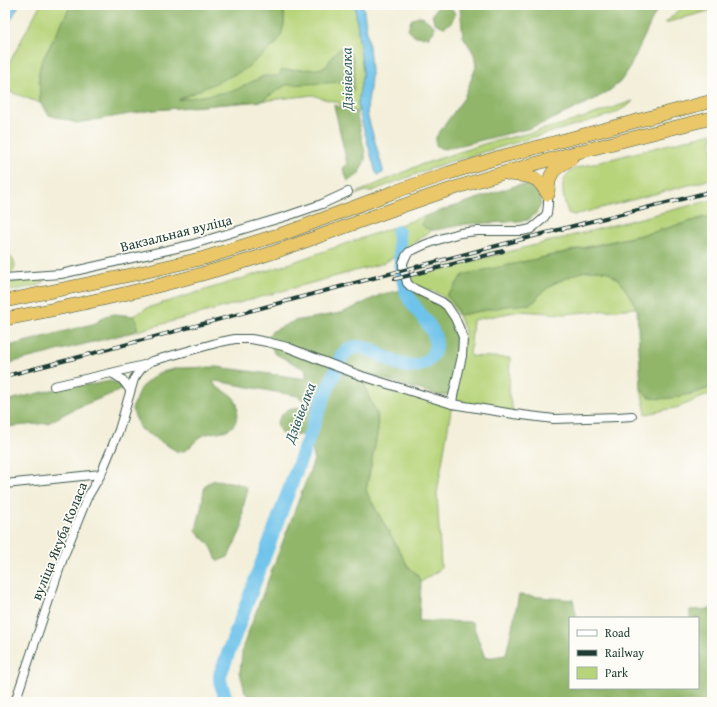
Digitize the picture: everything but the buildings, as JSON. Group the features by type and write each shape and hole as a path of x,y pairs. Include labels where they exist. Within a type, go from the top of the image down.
{"highway":[{"path":"9,299 135,274 204,258 292,231 394,192 449,173 508,155 712,101"},
{"path":"5,319 112,297 209,273 258,258 408,203 502,173 712,118"},
{"path":"548,194 548,182 550,175 555,169 559,165 587,150"},
{"path":"502,173 527,176 535,179 548,194"}],"street":[{"name":"Вакзальная вуліца","path":"5,278 61,274 190,245 287,216 322,204 348,192"},
{"path":"452,404 462,356 463,337 455,318 447,306 415,289 407,283 403,266 406,256 409,252 424,245 460,233 477,231 508,232 531,229 543,219 547,213 548,194"},
{"path":"54,386 144,365 152,361 220,342 235,339 250,339 287,347 347,370 452,404 514,414 554,418 632,416"},
{"name":"вуліца Якуба Коласа","path":"15,702 63,558 87,498 101,474 119,430 134,379 144,365"},
{"path":"111,373 123,380 130,390"},
{"path":"5,484 101,474"}],"green space":[{"path":"40,5 71,5 41,63 39,72 40,103 5,90 5,71"},
{"path":"71,5 284,5 284,24 281,35 276,44 244,70 178,100 233,91 264,76 278,76 282,70 317,69 326,67 333,55 341,48 347,48 354,63 355,74 353,91 346,82 286,85 261,101 153,110 77,123 49,115 40,103 39,72 41,63"},
{"path":"284,5 355,5 363,72 358,102 359,112 345,108 337,102 313,95 153,110 276,44 281,35 284,24"},
{"path":"442,5 450,5 455,14 451,23 444,27 435,23 432,16 436,9"},
{"path":"461,5 659,5 629,69 620,82 609,91 549,121 527,129 445,149 436,145 436,137 464,98 476,67 474,54 463,36"},
{"path":"684,5 712,5 712,10 665,23"},
{"path":"418,16 424,18 435,27 433,33 429,37 414,36 408,30 411,20"},
{"path":"633,101 613,114 443,164 369,192 366,191 338,201 420,165 487,143 570,122"},
{"path":"334,105 356,112 365,153 365,160 358,175 348,181 343,169 347,163"},
{"path":"712,133 712,179 574,215 568,213 563,195 563,183 565,178 574,169"},
{"path":"518,185 529,185 539,193 541,205 536,213 528,220 467,224 435,230 425,228 422,225 423,220 428,215"},
{"path":"712,200 712,215 654,232 461,277 451,292 446,295 460,315 506,306 529,304 535,301 541,293 553,284 585,271 598,270 608,272 621,282 637,308 563,314 520,311 473,320 470,356 510,358 509,396 514,414 453,402 465,331 458,315 443,296 434,291 420,288 411,284 409,277"},
{"path":"428,215 423,220 425,228 434,229 407,249 384,263 137,331 137,321 133,316 147,308 276,268"},
{"path":"712,215 712,387 698,392 664,399 649,396 641,389 637,308 621,282 608,272 598,270 585,271 573,275 553,284 541,293 535,301 529,304 506,306 460,315 446,295 451,292 461,277 466,274 654,232"},
{"path":"5,252 7,252 11,258 15,268 11,274 5,275 5,260 7,259"},
{"path":"47,277 40,285 5,292 5,283"},
{"path":"398,291 415,292 445,306 461,338 460,355 452,391 447,395 441,396 366,374 362,376 368,396 377,414 378,430 366,490 409,568 416,573 421,582 419,621 472,622 485,658 506,655 519,595 573,600 577,617 569,617 569,689 676,690 699,689 699,617 690,617 690,610 712,609 712,702 252,702 245,692 240,672 243,646 314,460 312,448 306,436 286,436 279,430 277,422 288,409 305,408 307,403 298,396 216,381 213,382 234,398 237,403 238,411 236,421 230,429 204,435 187,450 178,452 140,429 132,409 140,388 158,373 178,368 217,367 306,379 306,370 274,353 268,337 271,332 294,321 341,313 382,294"},
{"path":"115,314 133,316 137,321 137,331 5,364 5,347 96,323 105,316"},
{"path":"362,376 452,404 437,493 441,566 439,570 421,582 416,573 409,568 366,490 378,430 377,414 368,396"},
{"path":"110,381 117,383 124,389 76,408 48,423 5,427 5,401 69,386 96,384"},
{"path":"712,387 712,393 679,407 646,414 641,389 648,397 693,394"},
{"path":"215,480 236,483 246,487 247,493 243,507 242,528 228,557 218,561 211,546 196,530 206,484"}],"water":[{"path":"5,5 19,5 5,31"},
{"path":"355,5 363,5 368,40 371,76 367,114 383,170 383,173 378,175 376,173 359,112 358,102 363,72"}],"waterway":[{"name":"Дзівівелка","path":"229,702 226,699 220,681 220,675 323,399 343,354 354,347 364,348 396,363 413,366 427,361 431,358 434,351 436,342 431,328 412,303 406,290 402,274 398,232"}],"railway":[{"path":"5,376 549,232 712,191"},
{"path":"395,279 503,251"}]}
